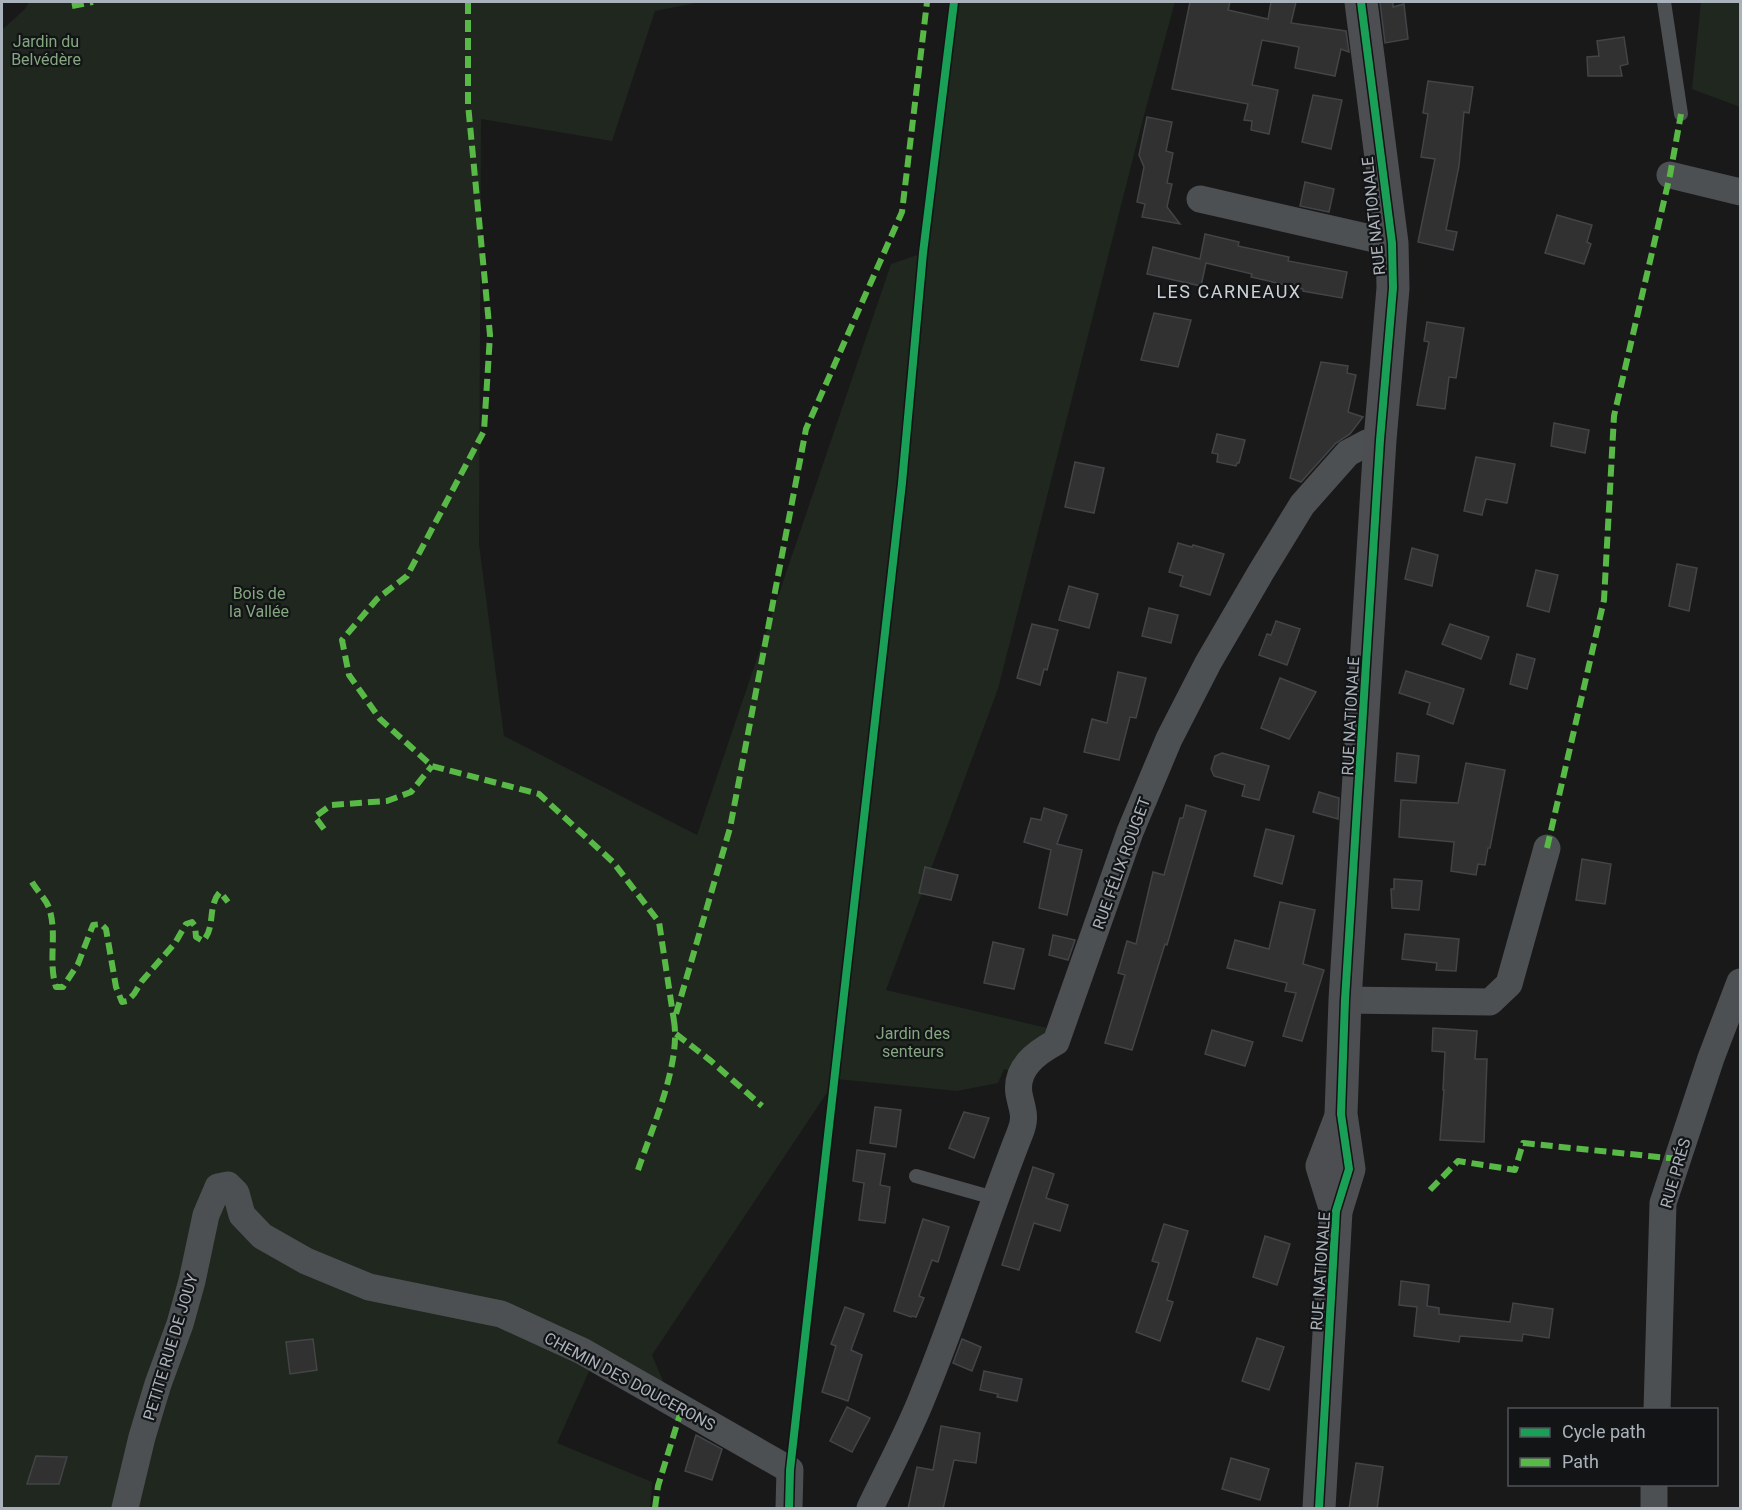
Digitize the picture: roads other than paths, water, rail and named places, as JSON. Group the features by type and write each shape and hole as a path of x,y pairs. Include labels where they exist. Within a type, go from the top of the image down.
{"street":[{"name":"RUE NATIONALE","path":"1319,1509 1336,1211 1322,1166 1341,1114 1345,1000 1380,440 1393,288 1392,243 1361,2"},
{"path":"1670,175 1740,192"},
{"path":"1200,199 1392,243"},
{"name":"RUE FÉLIX ROUGET","path":"870,1509 924,1395 994,1198 1023,1125 1024,1112 1019,1091 1021,1074 1027,1062 1038,1052 1056,1042 1130,832 1169,739 1208,663 1302,505 1348,453 1367,443 1380,440"},
{"path":"1345,1000 1490,1002 1509,984 1547,848"},
{"name":"RUE PRÉS","path":"1657,1408 1664,1203 1740,982"},
{"name":"CHEMIN DES DOUCERONS","path":"218,1187 228,1185 236,1193 242,1215 262,1236 306,1260 369,1287 501,1314 582,1351 790,1470 789,1509"},
{"name":"PETITE RUE DE JOUY","path":"125,1509 142,1437 192,1281 206,1215 218,1187"},
{"path":"1654,1486 1654,1509"}],"lane":[{"path":"1664,2 1681,114"},
{"path":"916,1176 994,1198"}],"district":[{"name":"LES CARNEAUX","path":"1229,292"}],"park label":[{"name":"Jardin du Belvédère","path":"46,50"},
{"name":"Bois de la Vallée","path":"259,602"},
{"name":"Jardin des senteurs","path":"913,1042"}]}
